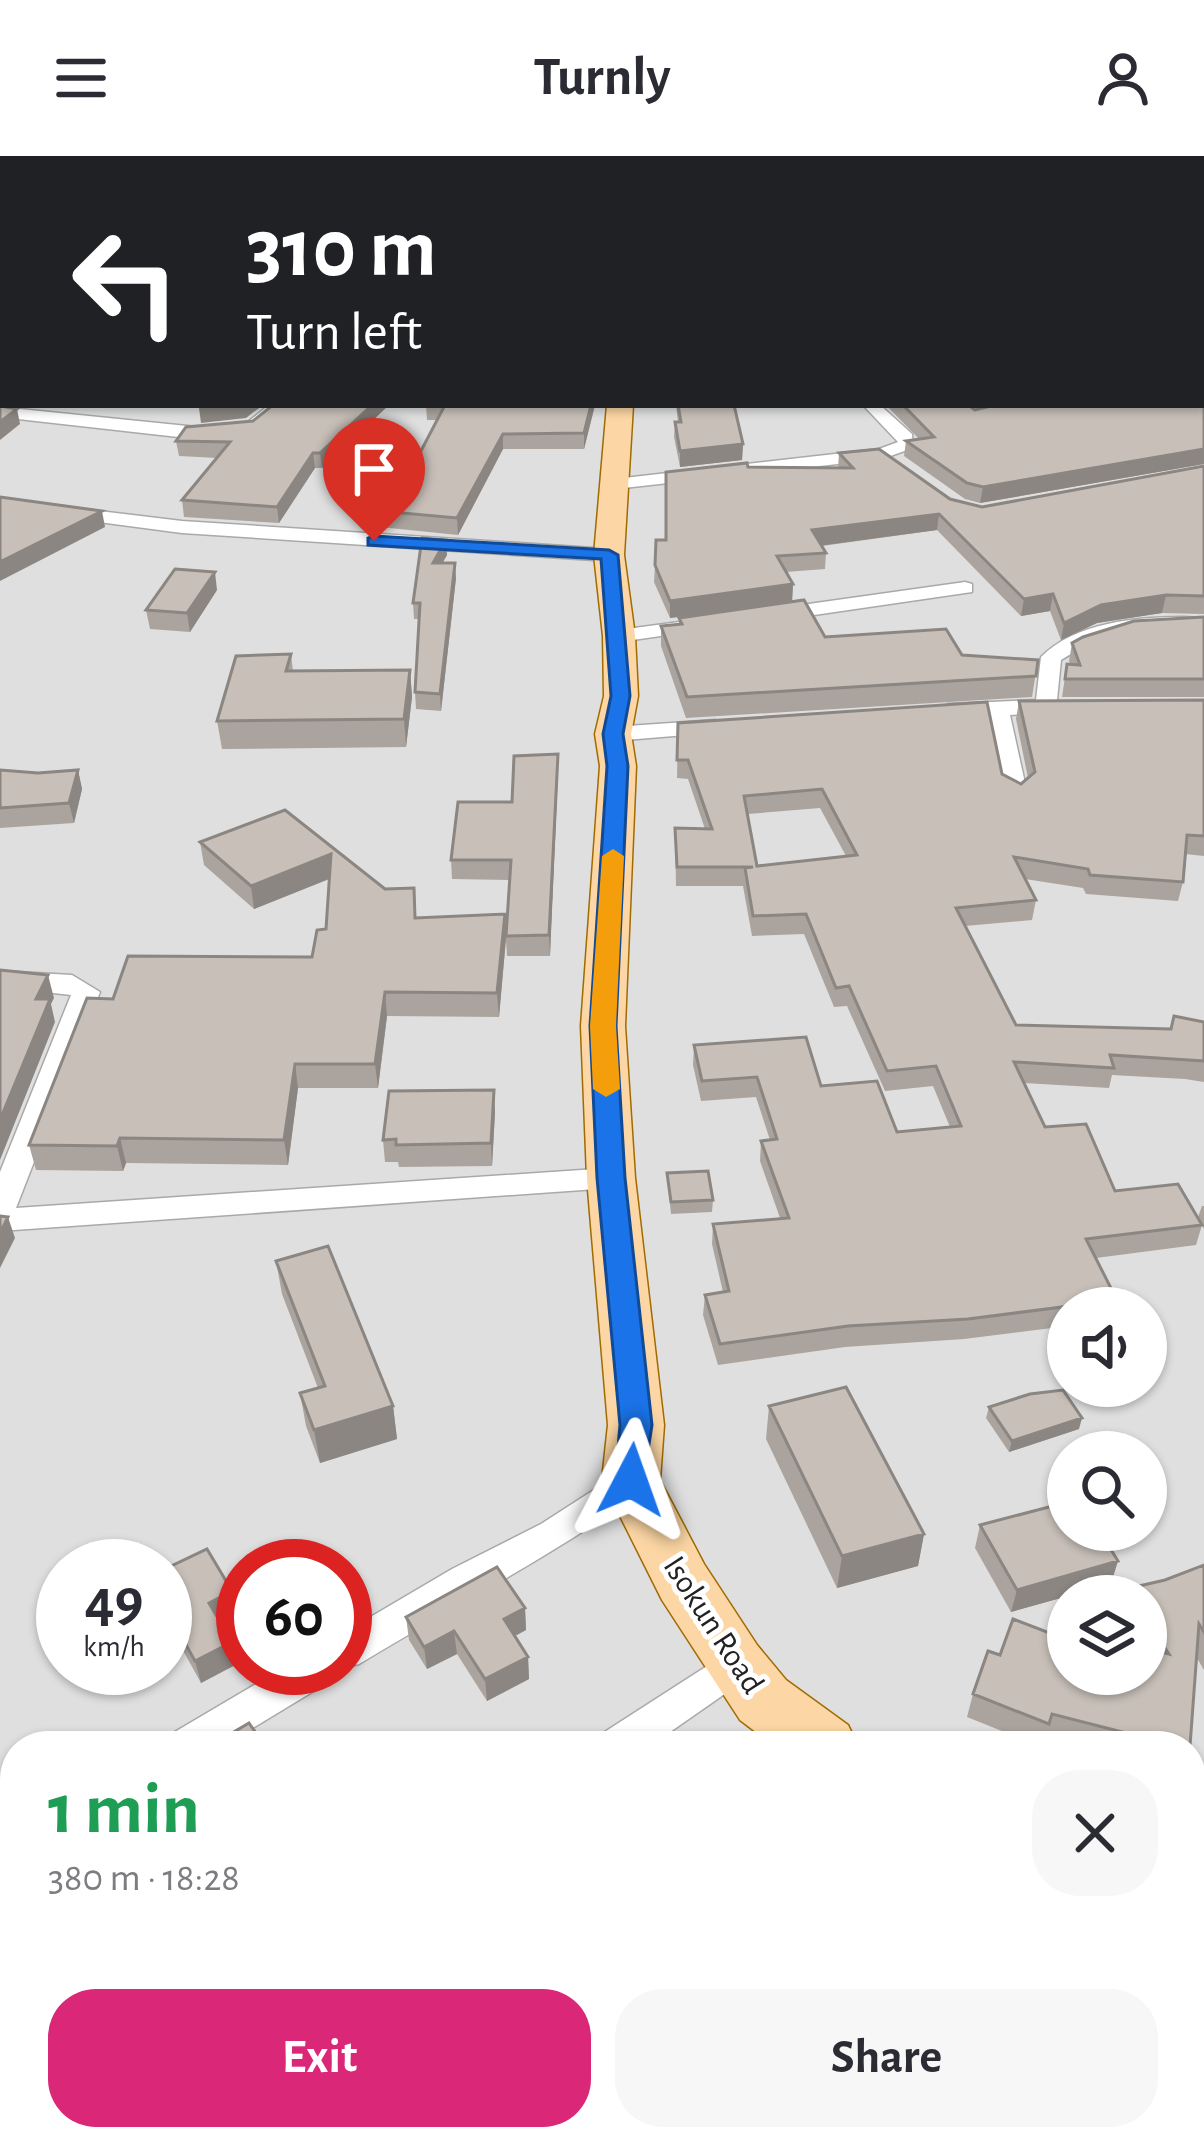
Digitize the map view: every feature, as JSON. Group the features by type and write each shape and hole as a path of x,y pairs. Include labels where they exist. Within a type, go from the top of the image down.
{"main road":[{"path":"620,408 609,555 619,636 620,696 613,734 618,766 603,1026 611,1178 636,1425 631,1480"},
{"name":"Isokun Road","path":"631,1480 682,1582 735,1665 764,1700 805,1731"}],"street":[{"path":"0,412 218,435 260,426 275,408"},
{"path":"615,484 882,454 907,445 906,438 874,408"},
{"path":"882,454 906,471"},
{"path":"0,504 202,528 609,555"},
{"path":"758,617 965,588"},
{"path":"619,636 734,620"},
{"path":"1046,706 1051,657 1070,644 1121,625 1204,624"},
{"path":"930,712 1091,707"},
{"path":"998,708 1015,793"},
{"path":"613,734 749,724"},
{"path":"0,979 72,983 86,992 0,1210"},
{"path":"0,1220 611,1178"},
{"path":"372,1636 465,1580 554,1535 631,1480"},
{"path":"639,1731 735,1665"},
{"path":"212,1731 273,1695"}],"shaded area":[{"path":"0,408 1204,408 1204,1731 0,1731"}],"building":[{"path":"0,408 17,409 0,422"},
{"path":"269,408 369,408 320,453 313,453 277,507 182,500 230,442 176,441 186,427 253,421"},
{"path":"443,408 590,408 584,433 503,434 457,518 358,509 384,469 411,470"},
{"path":"679,408 735,408 743,444 680,451 675,422 681,422"},
{"path":"906,408 1204,408 1204,449 983,487 967,483 906,441 934,437"},
{"path":"879,449 950,499 982,507 1204,466 1204,596 1166,595 1101,605 1064,623 1053,594 1024,599 939,514 812,530 826,553 777,556 793,584 670,601 655,565 656,540 666,540 666,472 747,463 748,467 853,468 839,453"},
{"path":"0,497 102,511 0,562"},
{"path":"422,538 446,540 433,563 455,563 440,694 415,692 420,603 413,603"},
{"path":"175,569 215,572 187,613 146,610"},
{"path":"804,600 825,637 946,629 962,655 1038,660 1036,676 687,697 661,626 682,624 679,618"},
{"path":"1204,617 1204,679 1065,679 1067,664 1080,665 1072,643 1083,637 1134,621"},
{"path":"291,654 286,671 410,670 404,719 217,721 236,656"},
{"path":"1204,700 1204,836 1187,835 1183,882 1090,875 1088,869 1014,857 1036,900 956,908 1016,1025 1171,1029 1174,1016 1204,1022 1204,1061 1110,1055 1114,1068 1014,1062 1045,1127 1086,1124 1115,1191 1178,1184 1202,1225 1086,1239 1110,1287 1047,1287 1047,1309 848,1326 720,1344 705,1295 729,1291 713,1224 789,1218 761,1141 777,1139 757,1077 702,1081 694,1045 806,1037 821,1086 877,1081 897,1132 961,1126 936,1066 887,1071 849,986 836,988 806,914 753,916 745,868 753,867 677,867 675,828 712,829 688,760 677,760 678,723 987,702 1002,774 1021,784 1035,772 1019,701","holes":["822,789 857,855 757,866 744,796"]},
{"path":"558,754 549,935 506,936 511,860 451,860 458,802 512,802 514,756"},
{"path":"0,770 78,770 69,803 0,808"},
{"path":"285,810 385,889 414,888 415,918 505,914 497,993 385,992 375,1064 295,1064 284,1140 120,1138 117,1146 29,1145 87,998 113,999 128,956 312,957 317,930 326,929 331,854 251,886 200,842"},
{"path":"0,970 48,975 36,999 50,999 0,1120"},
{"path":"494,1090 491,1143 396,1145 396,1139 383,1140 389,1091"},
{"path":"708,1171 713,1200 671,1202 667,1173"},
{"path":"328,1246 393,1406 314,1430 300,1393 325,1386 276,1261"},
{"path":"846,1387 924,1534 842,1556 769,1406"},
{"path":"1047,1392 1047,1407 1075,1407 1082,1418 1012,1441 989,1407"},
{"path":"1047,1507 1047,1551 1112,1551 1118,1561 1069,1575 1047,1575 1047,1581 1017,1590 980,1525"},
{"path":"207,1549 216,1564 216,1599 209,1603 216,1615 216,1650 195,1661 192,1656 192,1556"},
{"path":"1204,1565 1204,1632 1199,1624 1191,1731 1118,1731 1052,1714 1049,1724 973,1694 988,1651 1000,1655 1013,1619 1047,1632 1047,1695 1167,1695 1167,1579"},
{"path":"497,1567 525,1608 504,1619 528,1657 485,1679 454,1631 424,1647 406,1617"}],"slow traffic":[{"path":"606,1089 603,1026 613,856"}],"route":[{"path":"374,541 609,555 619,636 620,696 613,734 618,766 603,1026 611,1178 636,1425 631,1480"}]}
